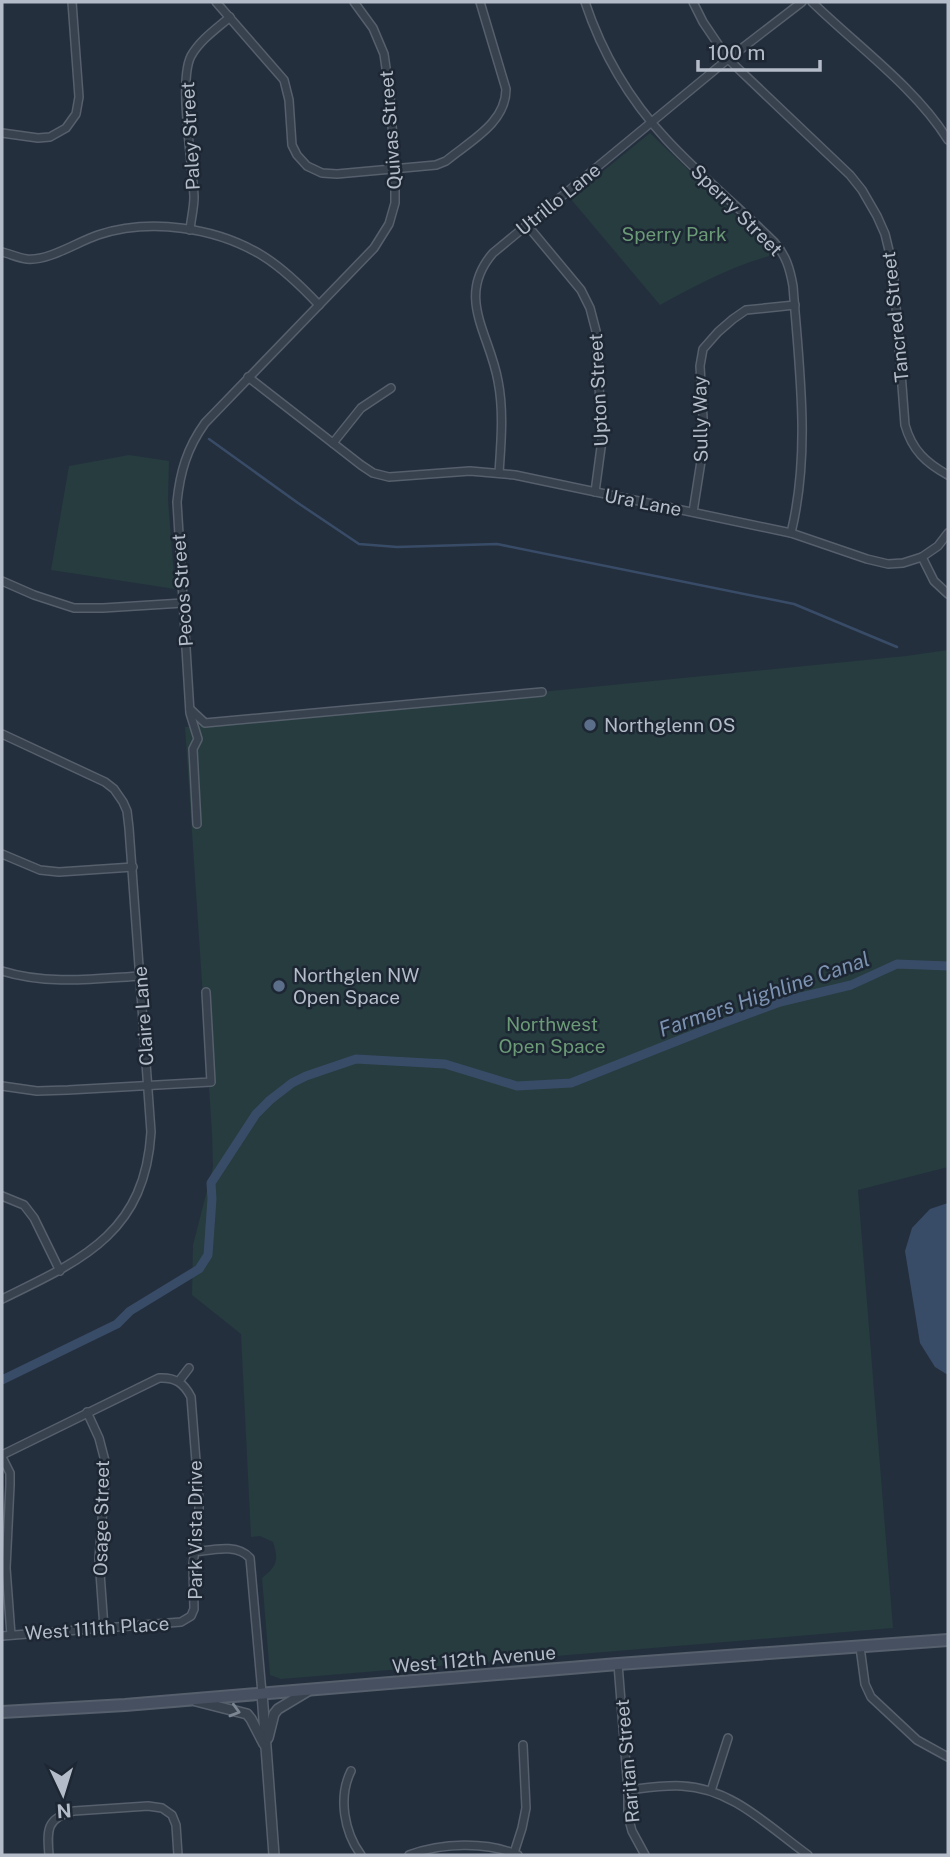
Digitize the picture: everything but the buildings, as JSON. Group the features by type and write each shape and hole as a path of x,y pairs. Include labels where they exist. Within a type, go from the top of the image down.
{"main road":[{"name":"West 112th Avenue","path":"2,1712 948,1640"}],"street":[{"path":"2,133 50,137 66,128 76,114 79,97 72,2"},
{"path":"216,2 284,80 289,100 292,145 301,161 316,171 328,173 427,167 446,161 500,114 506,97 504,80 480,2"},
{"name":"Quivas Street","path":"248,377 374,248 385,232 395,203 390,96 384,54 373,28 354,2"},
{"name":"Sperry Street","path":"585,2 604,51 628,92 651,123 684,158 781,249 791,273 803,446 801,481 791,533"},
{"name":"Tancred Street","path":"693,2 728,59 850,175 871,203 885,234 893,267 908,437 918,454 948,475"},
{"name":"Utrillo Lane","path":"499,473 499,384 478,317 475,293 478,276 487,260 728,59 802,2"},
{"path":"812,2 900,83 931,116 948,140"},
{"name":"Paley Street","path":"190,229 194,196 186,73 192,55 201,43 230,17"},
{"name":"Upton Street","path":"527,225 581,290 595,322 602,440 595,492"},
{"path":"2,252 34,259 110,232 157,227 190,229 234,241 264,256 292,277 319,304"},
{"name":"Sully Way","path":"693,512 702,455 703,418 699,366 703,349 733,318 746,310 794,305"},
{"name":"Ura Lane","path":"248,377 361,465 380,476 400,477 470,471 499,473 791,533 878,562 903,563 922,557"},
{"name":"Pecos Street","path":"197,824 194,749 198,739 190,713 177,502 182,468 189,448 200,430 248,377"},
{"path":"333,443 356,413 391,388"},
{"path":"948,533 938,546 922,557 934,581 948,594"},
{"path":"2,581 74,608 183,603"},
{"path":"190,709 205,723 542,692"},
{"name":"Claire Lane","path":"2,734 97,777 114,789 127,811 151,1132 145,1171 133,1203 109,1236 60,1271 2,1299"},
{"path":"2,854 47,871 71,872 133,867"},
{"path":"2,971 48,980 140,976"},
{"path":"2,1086 47,1091 211,1082 206,992"},
{"path":"2,1196 24,1205 34,1218 60,1271"},
{"path":"11,1635 6,1568 10,1473 2,1456 159,1378 179,1381 189,1368"},
{"name":"Park Vista Drive","path":"179,1381 192,1402 199,1500 194,1552 195,1602 191,1616"},
{"name":"Osage Street","path":"87,1412 99,1438 105,1461 99,1559 104,1628"},
{"path":"194,1552 237,1549 250,1558 274,1855"},
{"name":"West 111th Place","path":"2,1636 181,1622 191,1616"},
{"path":"860,1647 865,1684 871,1698 912,1737 948,1757"},
{"name":"Raritan Street","path":"618,1664 628,1816 636,1840 645,1855"},
{"path":"266,1746 274,1714 278,1709 312,1689"},
{"path":"187,1700 247,1714 266,1746"},
{"path":"711,1791 728,1738"},
{"path":"409,1855 432,1849 479,1845 516,1854 526,1808 523,1745"},
{"path":"351,1771 345,1786 347,1829 361,1855"},
{"path":"628,1790 682,1786 711,1791 747,1809 808,1855"},
{"path":"49,1855 47,1832 54,1821 64,1814 74,1811 148,1807 162,1808 172,1815 176,1825 178,1855"}],"green space":[{"name":"Sperry Park","path":"650,133 753,232 773,255 729,270 660,305 570,198"},
{"path":"129,455 169,461 168,500 175,589 51,570 69,466"},
{"name":"Northwest Open Space","path":"948,650 948,1167 858,1190 893,1628 281,1679 270,1675 262,1578 274,1566 276,1554 273,1542 260,1536 251,1537 241,1334 192,1295 193,1245 213,1167 185,727"}],"water":[{"path":"948,1203 948,1375 935,1367 920,1343 905,1251 912,1228 930,1209"}],"waterway":[{"path":"209,439 359,544 397,547 497,544 794,604 897,647"},
{"name":"Farmers Highline Canal","path":"2,1380 117,1324 130,1311 199,1269 208,1255 211,1183 256,1114 292,1083 306,1076 356,1059 445,1064 517,1086 571,1083 780,1002 851,985 897,964 948,966"}],"place":[{"name":"Northglenn OS","path":"590,725"},
{"name":"Northglen NW Open Space","path":"279,986"}]}
